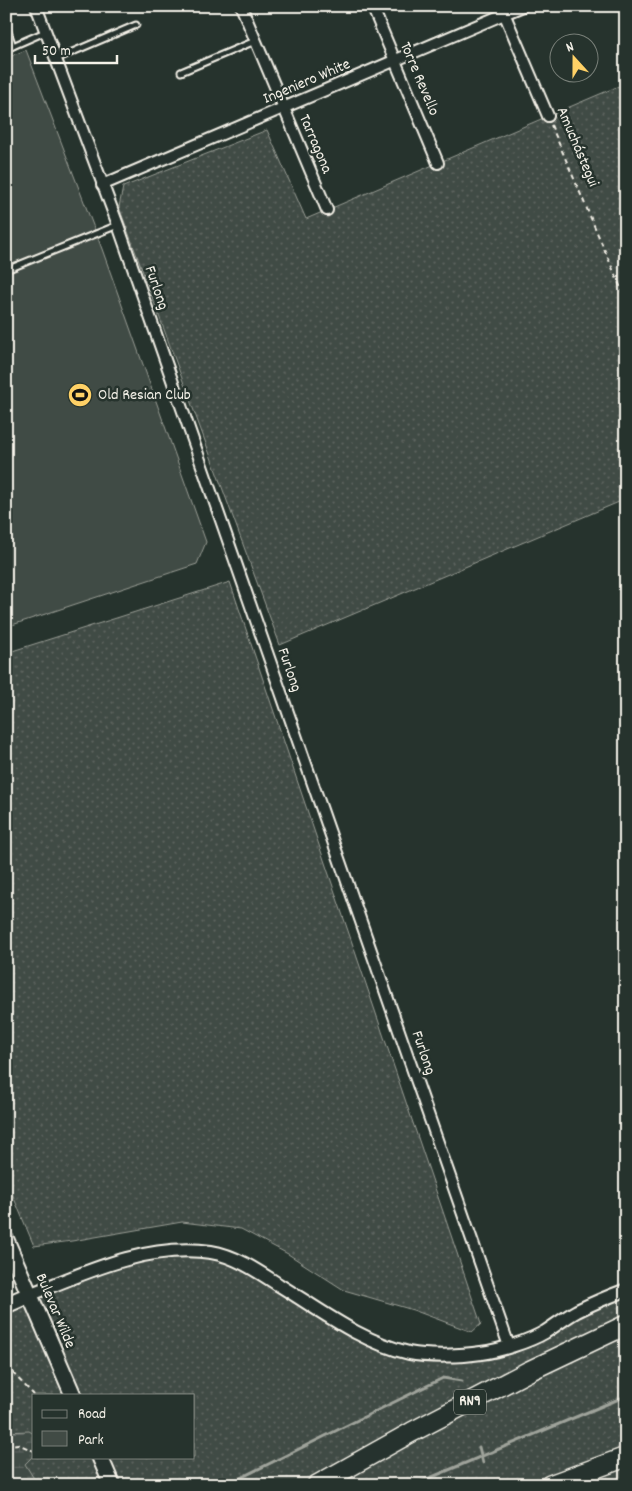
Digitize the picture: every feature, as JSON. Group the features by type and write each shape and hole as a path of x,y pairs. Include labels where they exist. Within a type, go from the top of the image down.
{"highway":[{"name":"RN9","path":"317,1485 412,1432 529,1371 626,1326"},
{"path":"550,1485 626,1457"}],"main road":[{"name":"Bulevar Wilde","path":"6,1240 73,1394"},
{"path":"6,1305 29,1295"},
{"path":"100,1458 112,1485"}],"street":[{"name":"Furlong","path":"36,6 118,225 509,1346"},
{"name":"Tarragona","path":"241,6 327,210"},
{"name":"Torre Revello","path":"372,6 438,162"},
{"name":"Ingeniero White","path":"102,184 395,60 502,10 523,6"},
{"name":"Amuchástegui","path":"502,10 548,116"},
{"path":"29,1295 105,1266 147,1255 183,1251 212,1252 236,1260 254,1269 330,1317 376,1342 410,1353 452,1356 482,1353 509,1346 543,1333 577,1312 626,1290"}],"lane":[{"path":"56,59 136,25"},
{"path":"6,26 13,46"},
{"path":"6,49 45,32"},
{"path":"181,72 256,41"},
{"path":"6,270 118,225"}],"path":[{"name":"Amuchástegui","path":"548,116 626,300"},
{"path":"6,1366 33,1394"},
{"path":"6,1447 18,1444 32,1450"}],"green space":[{"name":"Old Resian Club","path":"26,50 102,249 206,542 197,564 6,627 6,58"},
{"path":"626,83 626,499 280,645 119,207 123,187 267,130 306,219"},
{"path":"230,582 481,1324 472,1332 413,1310 344,1290 288,1254 241,1229 182,1222 34,1246 6,1179 6,653"},
{"path":"212,1252 330,1317 411,1353 509,1346 626,1290 626,1485 6,1485 6,1305 113,1264"},
{"path":"29,1431 32,1433 32,1457 25,1464 38,1485 6,1485 6,1432"}],"waterway":[{"path":"226,1485 443,1378 462,1381"},
{"path":"413,1485 626,1396"},
{"path":"479,1447 483,1463"}],"place":[{"name":"Old Resian Club","path":"80,395"}]}
